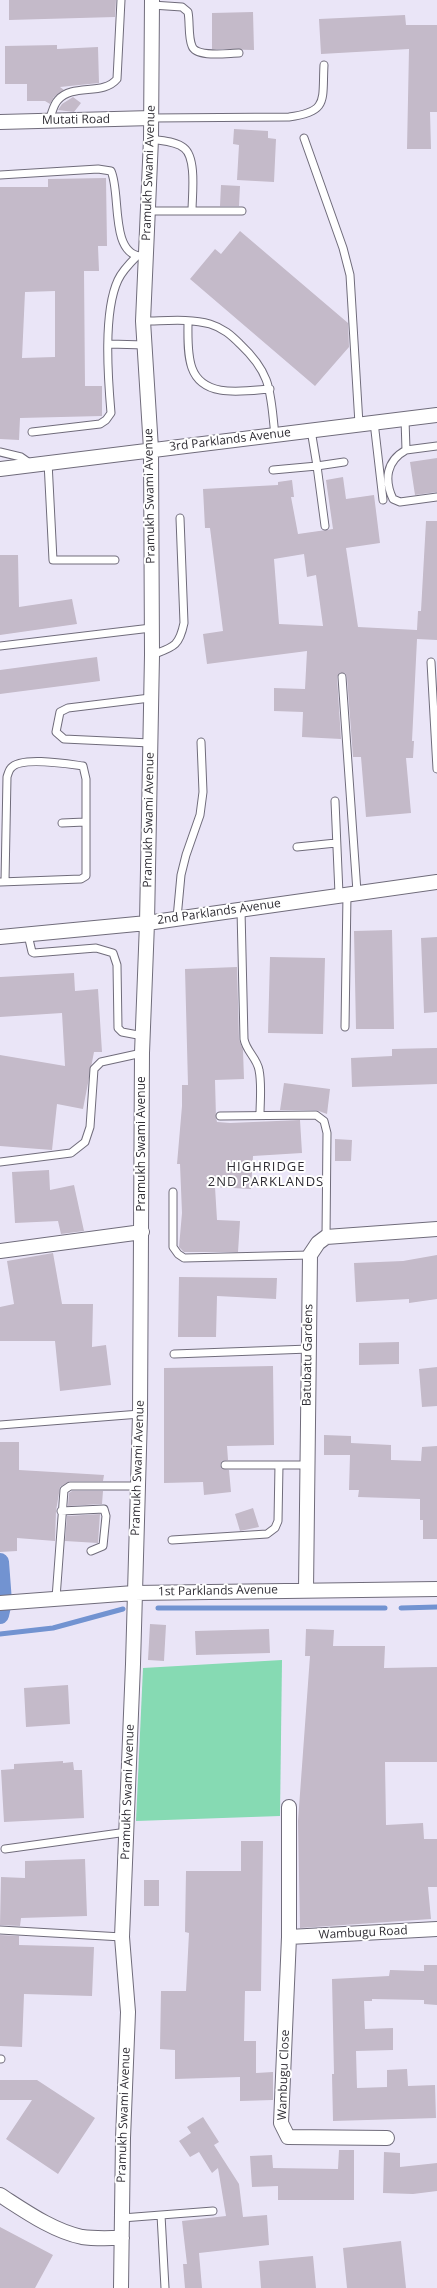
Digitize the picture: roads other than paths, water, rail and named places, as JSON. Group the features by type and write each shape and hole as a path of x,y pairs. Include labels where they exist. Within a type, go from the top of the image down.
{"street":[{"name":"Pramukh Swami Avenue","path":"121,2288 128,2012 122,1937 128,1832 140,1414 142,1053 147,923 152,655 151,449 144,346 141,256 149,211 152,118 152,2"},
{"name":"Mutati Road","path":"0,122 152,118"},
{"name":"3rd Parklands Avenue","path":"0,469 151,449 437,415"},
{"name":"2nd Parklands Avenue","path":"0,938 147,923 348,893 437,882"},
{"path":"310,1255 318,1242 326,1237 437,1229"},
{"path":"0,1251 142,1232"},
{"name":"Batubatu Gardens","path":"306,1590 306,1465 310,1255"},
{"name":"1st Parklands Avenue","path":"0,1603 134,1593 437,1589"},
{"path":"289,1807 289,1937"},
{"name":"Wambugu Road","path":"289,1937 437,1930"},
{"name":"Wambugu Close","path":"289,1937 281,2124 284,2132 288,2137 387,2138"},
{"path":"0,2195 63,2231 83,2237 122,2238"}],"lane":[{"path":"49,120 57,101 65,95 74,91 108,86 117,80 121,0"},
{"path":"152,2 182,7 188,12 191,46 195,51 204,54 239,53"},
{"path":"152,118 289,117 309,114 318,109 322,96 324,65"},
{"path":"304,138 343,248 350,275 359,424"},
{"path":"151,139 173,143 184,148 191,158 192,211"},
{"path":"0,175 98,169 111,171 115,180 120,235 128,249 141,256 118,280 113,294 107,363 110,413 106,420 100,424 32,432"},
{"path":"149,211 242,211"},
{"path":"143,321 209,324 225,330 255,359 263,370 270,389 274,435"},
{"path":"188,322 189,354 192,368 199,380 210,387 221,390 270,389"},
{"path":"108,344 144,346"},
{"path":"405,419 406,450"},
{"path":"374,422 383,500"},
{"path":"311,430 325,526"},
{"path":"437,446 406,450 397,455 390,463 389,482 393,499 400,502 437,497"},
{"path":"0,452 21,457 31,465"},
{"path":"48,462 53,560 115,560"},
{"path":"273,470 344,462"},
{"path":"152,655 175,646 181,639 184,623 180,518"},
{"path":"0,646 152,628"},
{"path":"432,662 437,769"},
{"path":"342,677 348,893 345,1027"},
{"path":"150,698 68,708 60,712 56,732 64,739 150,743"},
{"path":"177,918 181,875 200,815 203,792 201,742"},
{"path":"42,762 83,766 86,779 86,876 81,879 2,882 7,777 10,768 18,763 42,762"},
{"path":"335,801 336,843 348,893"},
{"path":"62,823 85,822"},
{"path":"296,848 336,843"},
{"path":"241,910 244,1039 246,1047 252,1054 259,1070 260,1115"},
{"path":"28,935 32,952 34,953 96,948 114,953 117,965 118,1028 122,1032 143,1036"},
{"path":"0,1162 71,1153 85,1142 90,1126 94,1069 101,1062 142,1053"},
{"path":"220,1116 316,1115 324,1121 327,1133 326,1237"},
{"path":"174,1192 173,1247 178,1254 184,1258 310,1255"},
{"path":"174,1354 309,1349"},
{"path":"0,1425 140,1414"},
{"path":"225,1465 306,1465"},
{"path":"172,1540 267,1534 275,1528 278,1521 279,1465"},
{"path":"56,1598 61,1510 64,1490 70,1486 138,1486"},
{"path":"61,1510 104,1509 106,1512 103,1546 91,1551"},
{"path":"5,1850 128,1832"},
{"path":"0,1930 122,1937"},
{"path":"122,2218 213,2211"},
{"path":"161,2215 165,2288"}],"waterway":[{"path":"0,1562 3,1602 0,1615"},
{"path":"401,1608 437,1607"},
{"path":"158,1608 385,1608"},
{"path":"0,1634 53,1628 123,1609"}],"district":[{"name":"HIGHRIDGE 2ND PARKLANDS","path":"266,1174"}]}
